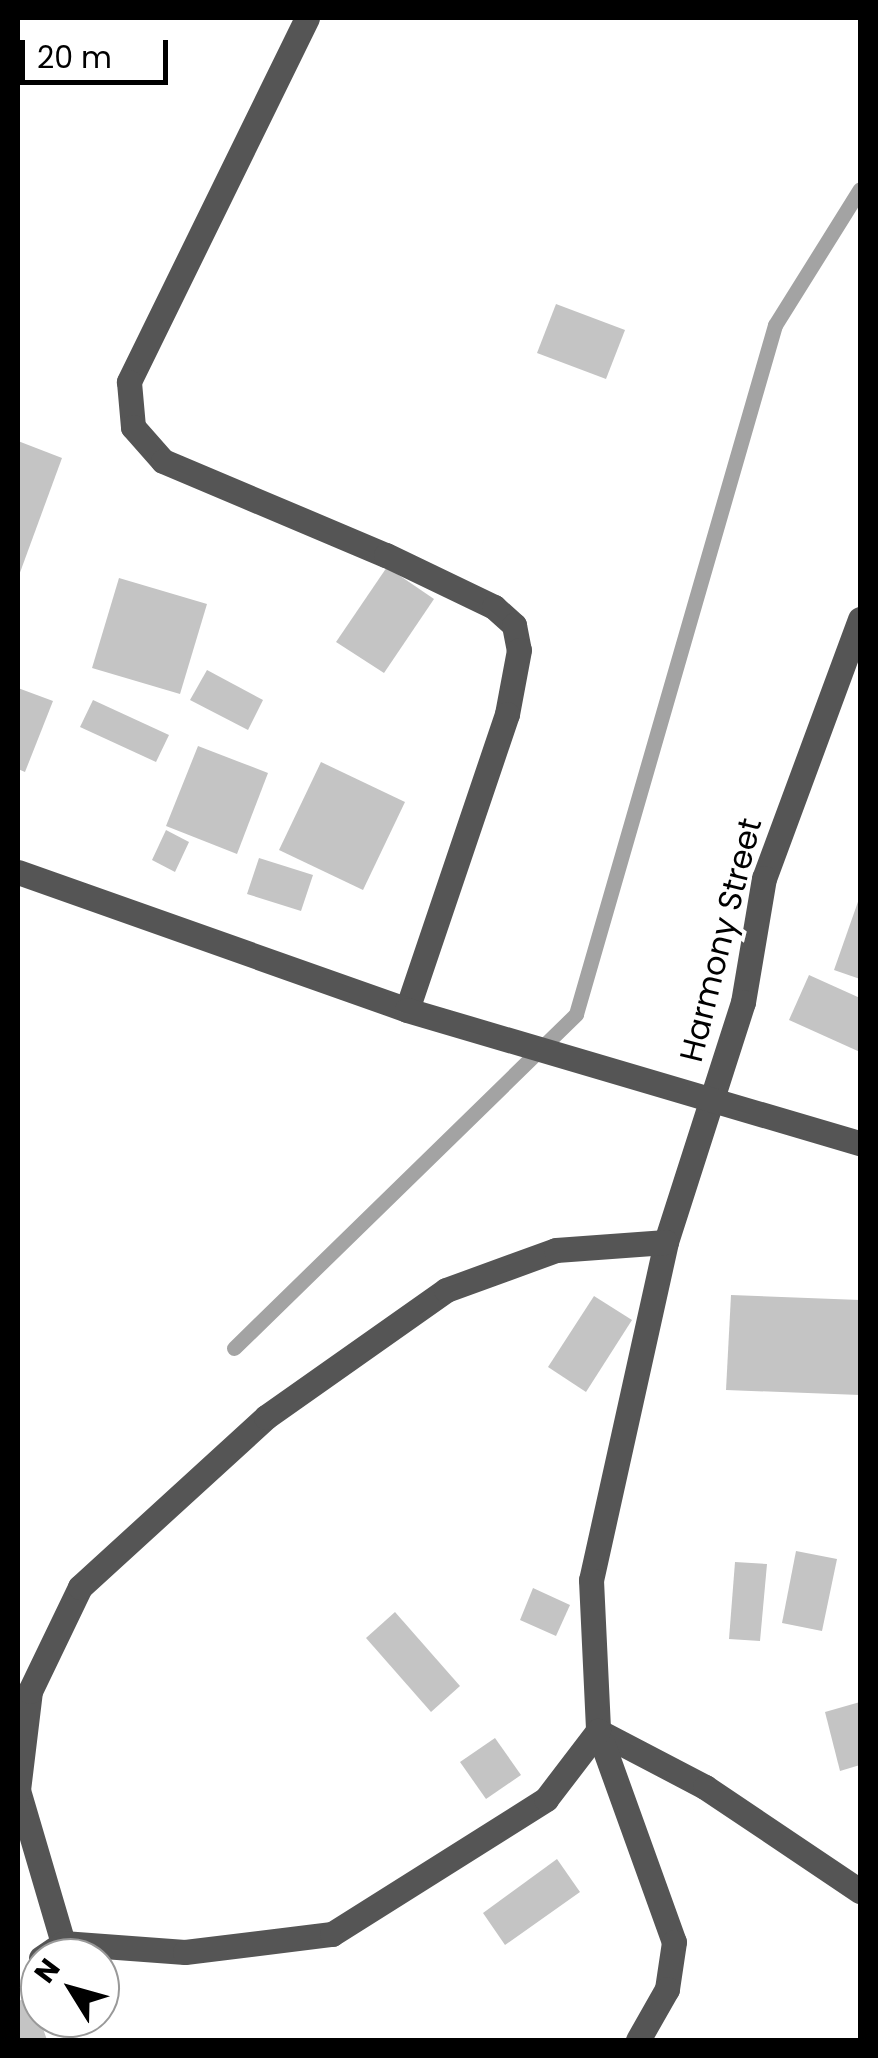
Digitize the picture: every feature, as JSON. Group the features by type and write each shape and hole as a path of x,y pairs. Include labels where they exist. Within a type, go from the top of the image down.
{"street":[{"path":"307,18 129,382 133,427 162,461 386,554 494,606 514,626 519,650 507,714 407,1010"},
{"name":"Harmony Street","path":"638,2040 667,1989 674,1942 598,1730 591,1580 666,1242 715,1094 764,878 830,689 860,619"},
{"path":"18,872 407,1010 715,1094 860,1143"},
{"path":"62,1938 18,1790 30,1690 80,1587 266,1418 446,1290 556,1250 666,1242"},
{"path":"120,1947 185,1952 332,1934 546,1799 598,1730 859,1885"}],"building":[{"path":"556,304 625,330 606,379 537,353"},
{"path":"18,441 62,458 18,578"},
{"path":"387,567 434,599 384,673 336,642"},
{"path":"119,578 207,604 180,694 92,668"},
{"path":"207,670 263,700 248,730 190,700"},
{"path":"18,688 53,701 25,772 18,769"},
{"path":"93,700 169,735 156,762 80,727"},
{"path":"198,746 268,773 237,854 166,826"},
{"path":"321,762 405,802 363,890 279,850"},
{"path":"166,830 189,842 175,872 152,860"},
{"path":"259,858 313,875 301,911 247,894"},
{"path":"860,896 860,979 834,970"},
{"path":"809,975 860,998 860,1052 789,1020"},
{"path":"731,1295 860,1300 860,1395 726,1390"},
{"path":"594,1296 632,1320 586,1392 548,1367"},
{"path":"796,1551 837,1559 822,1631 782,1623"},
{"path":"735,1562 767,1564 760,1641 729,1639"},
{"path":"533,1588 570,1605 556,1636 520,1620"},
{"path":"395,1612 460,1686 431,1712 366,1638"},
{"path":"860,1702 860,1765 840,1771 825,1712"},
{"path":"495,1738 521,1775 486,1799 460,1762"},
{"path":"557,1859 580,1892 505,1945 483,1913"},
{"path":"18,2001 20,2038 47,2040 18,2040"}],"waterway":[{"path":"234,1348 576,1014 775,325 860,189"}]}
